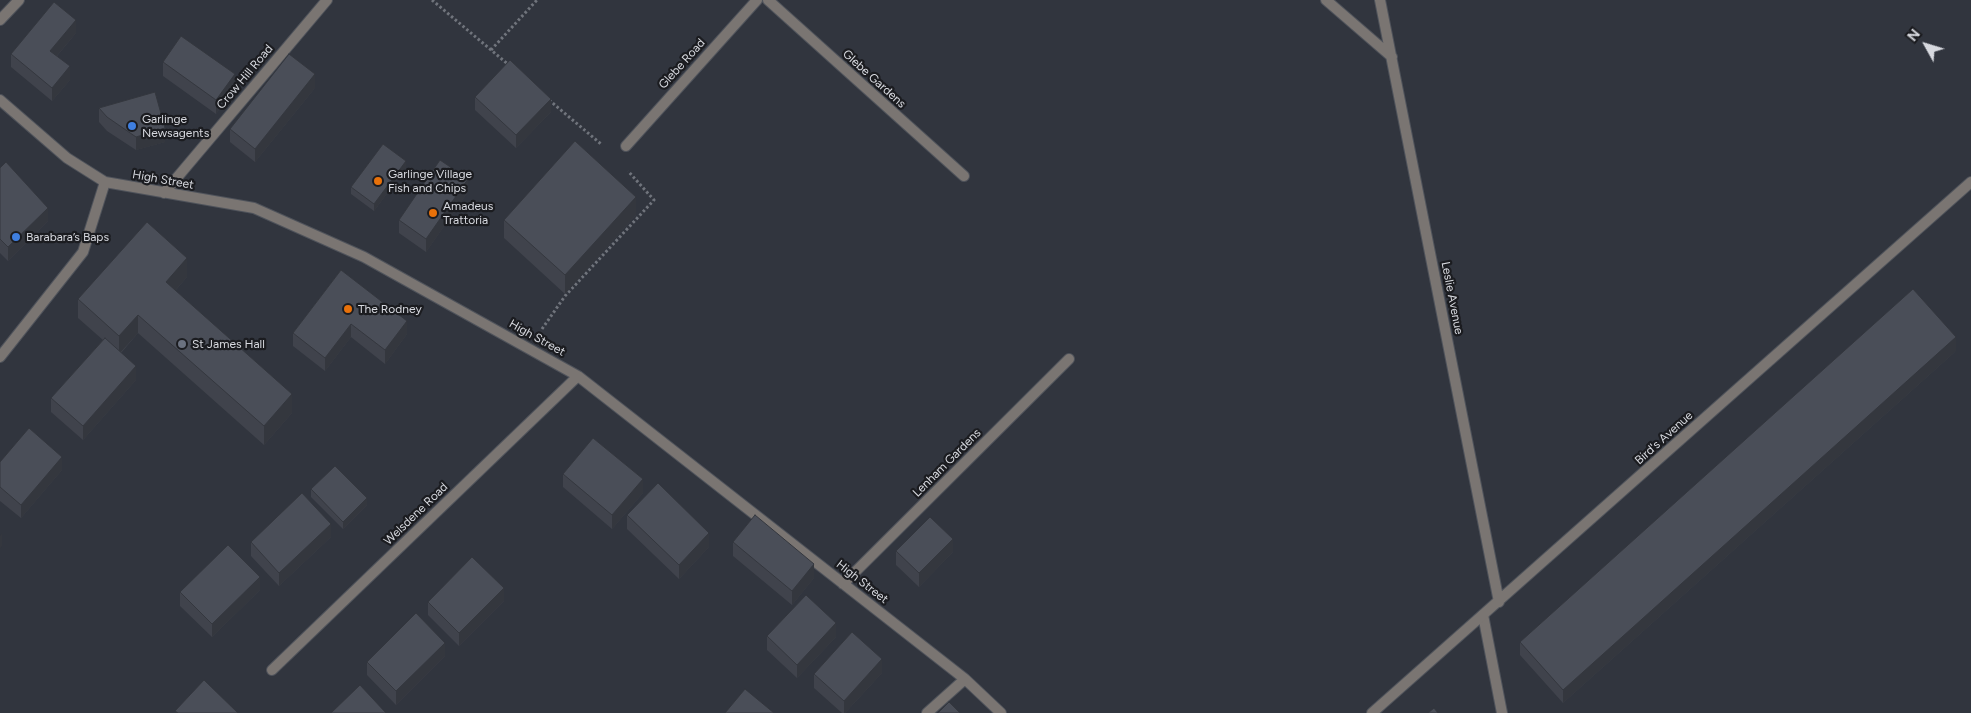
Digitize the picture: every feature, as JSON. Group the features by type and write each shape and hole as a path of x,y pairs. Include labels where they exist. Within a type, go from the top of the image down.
{"street":[{"path":"0,20 19,0"},
{"name":"Crow Hill Road","path":"164,193 327,0"},
{"name":"Glebe Road","path":"626,146 757,0"},
{"name":"Glebe Gardens","path":"768,0 964,176"},
{"path":"1326,0 1392,57"},
{"name":"Leslie Avenue","path":"1380,0 1499,602"},
{"name":"High Street","path":"0,100 67,158 106,182 254,208 364,257 578,376 965,679 1001,713"},
{"path":"0,357 83,252 106,182"},
{"name":"Bird's Avenue","path":"1372,713 1971,182"},
{"name":"Lenham Gardens","path":"843,584 1069,359"},
{"name":"Welsdene Road","path":"272,670 578,376"},
{"path":"1483,615 1502,713"},
{"path":"927,713 965,679"}],"path":[{"path":"432,0 513,69"},
{"path":"491,50 537,0"},
{"path":"543,94 601,145"},
{"path":"528,348 565,296 654,200 622,164"}],"building":[{"path":"54,2 76,20 50,51 70,66 52,88 11,54"},
{"path":"181,36 235,74 216,100 163,62"},
{"path":"289,54 315,74 255,149 230,129"},
{"path":"510,60 551,99 516,135 475,97"},
{"path":"155,92 165,128 136,137 107,117 99,108"},
{"path":"575,141 636,197 565,275 504,220"},
{"name":"Garlinge Village Fish and Chips","path":"383,144 406,161 374,204 351,187"},
{"name":"Amadeus Trattoria","path":"440,160 468,179 426,239 399,220"},
{"path":"6,162 48,208 8,247 0,239 0,168"},
{"name":"St James Hall","path":"147,222 187,258 166,282 292,394 264,426 138,315 119,336 78,299"},
{"name":"The Rodney","path":"341,270 407,321 385,350 351,324 325,358 293,333"},
{"path":"1913,289 1956,337 1563,690 1520,642"},
{"path":"105,338 136,366 83,426 51,398"},
{"path":"29,428 62,457 21,505 0,487 0,462"},
{"path":"593,438 643,479 612,515 563,474"},
{"path":"335,466 367,498 343,522 311,489"},
{"path":"658,483 709,533 679,565 627,515"},
{"path":"302,493 331,524 279,573 251,542"},
{"path":"755,515 814,564 792,591 733,542"},
{"path":"930,517 953,539 919,573 896,551"},
{"path":"228,545 260,577 212,624 180,592"},
{"path":"472,557 504,588 459,633 428,602"},
{"path":"806,595 836,623 797,665 767,636"},
{"path":"416,613 445,643 396,691 367,662"},
{"path":"852,632 882,659 844,701 814,674"},
{"path":"204,680 238,713 178,713 175,711"},
{"path":"360,685 386,713 331,713"},
{"path":"745,689 774,713 725,713"},
{"path":"949,702 960,713 938,713"},
{"path":"1434,708 1438,713 1428,713"}],"place":[{"name":"Garlinge Newsagents","path":"132,126"},
{"name":"Garlinge Village Fish and Chips","path":"378,181"},
{"name":"Amadeus Trattoria","path":"433,213"},
{"name":"Barabara’s Baps","path":"16,237"},
{"name":"The Rodney","path":"348,309"},
{"name":"St James Hall","path":"182,344"}]}
